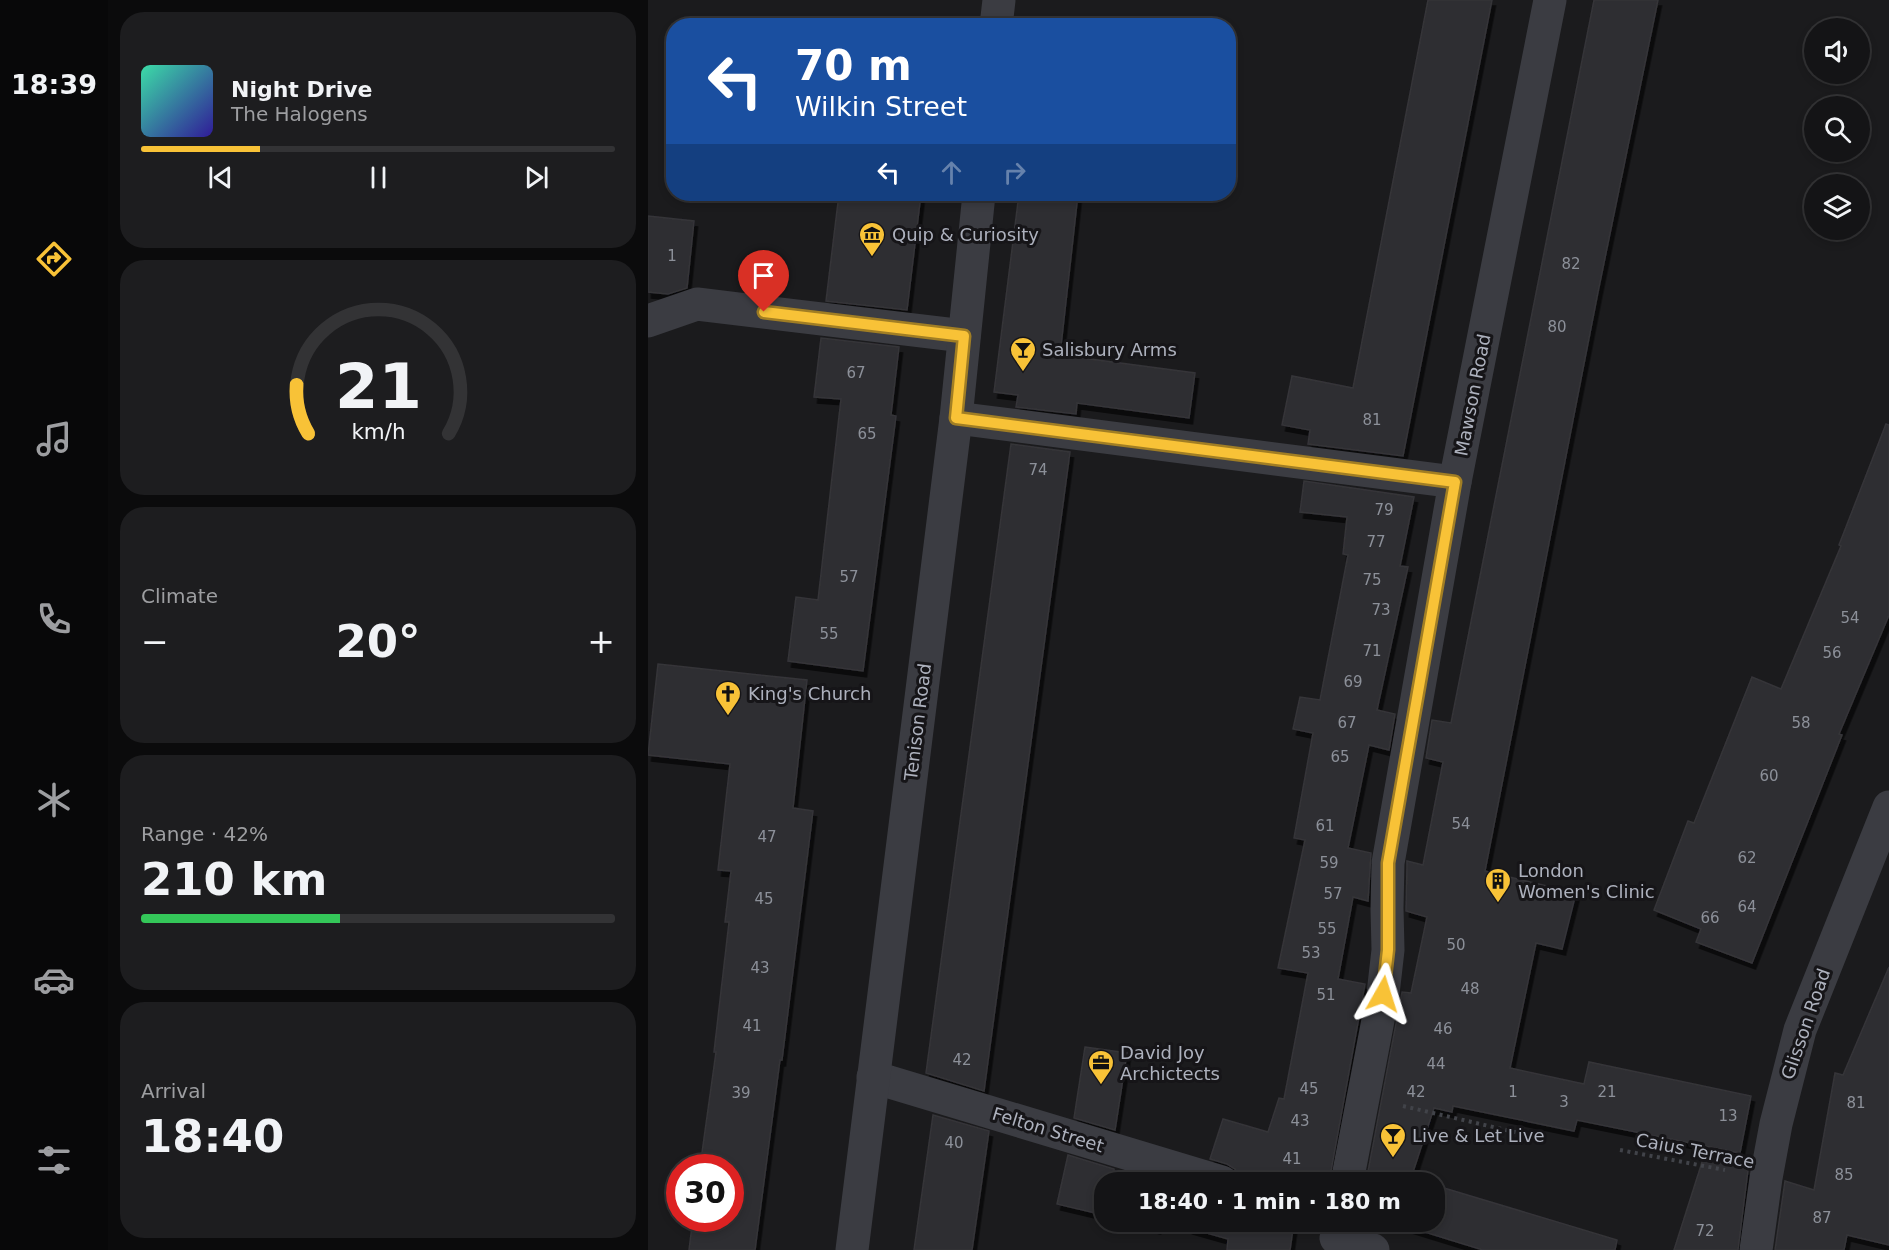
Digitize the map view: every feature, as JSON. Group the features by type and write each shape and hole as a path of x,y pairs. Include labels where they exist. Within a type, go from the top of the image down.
{"street":[{"path":"997,18 999,0"},
{"name":"Mawson Road","path":"1349,1172 1383,994 1388,950 1388,863 1455,482 1550,0"},
{"name":"Tenison Road","path":"852,1250 956,418 978,201"},
{"path":"648,321 697,304 964,336"},
{"path":"956,418 1455,482"},
{"name":"Glisson Road","path":"1756,1250 1766,1178 1780,1106 1800,1030 1889,807"},
{"name":"Felton Street","path":"873,1077 1189,1172"},
{"path":"1336,1236 1373,1250"}],"path":[{"path":"1363,1097 1519,1133"},
{"name":"Caius Terrace","path":"1620,1150 1766,1178"}],"building":[{"path":"1428,0 1492,0 1403,456 1308,444 1310,430 1282,425 1292,376 1353,388"},
{"path":"1594,0 1658,0 1598,292 1485,871 1576,893 1562,949 1536,943 1510,1068 1584,1084 1589,1062 1751,1096 1740,1153 1577,1120 1574,1131 1453,1106 1452,1112 1434,1108 1413,1172 1368,1172 1402,992 1411,993 1427,917 1406,911 1407,861 1423,865 1443,762 1426,758 1432,720 1451,723"},
{"name":"Quip & Curiosity","path":"838,201 920,201 907,310 826,301"},
{"path":"1018,201 1077,201 1060,355 1195,373 1189,418 1077,403 1076,414 1016,407 1018,395 994,392"},
{"path":"648,216 694,221 687,288 668,294 648,292"},
{"path":"821,338 899,347 891,415 896,416 863,671 788,661 796,597 818,600 841,399 814,397"},
{"path":"1886,424 1889,425 1889,615 1839,734 1842,735 1752,963 1696,942 1701,929 1654,910 1688,821 1694,823 1752,677 1781,689 1841,546 1839,545"},
{"path":"1011,444 1070,452 984,1091 926,1073"},
{"path":"1304,481 1414,497 1400,566 1408,567 1377,710 1395,714 1389,750 1369,745 1348,848 1371,853 1368,901 1353,897 1338,979 1365,984 1331,1172 1237,1172 1227,1164 1210,1159 1223,1119 1268,1132 1279,1098 1284,1099 1308,973 1278,968 1305,840 1294,838 1313,733 1293,729 1300,697 1320,700 1348,555 1343,554 1347,517 1300,512"},
{"path":"658,664 807,680 793,808 813,811 782,1060 780,1060 755,1250 689,1250 691,1232 744,1232 744,1154 702,1154 716,1052 714,1052 729,922 725,922 731,871 718,870 730,764 648,755"},
{"path":"1889,967 1889,1245 1847,1235 1844,1250 1775,1250 1785,1181 1814,1190 1835,1073 1843,1075"},
{"name":"David Joy Archictects","path":"1085,1047 1127,1053 1115,1130 1074,1118"},
{"path":"933,1115 989,1131 972,1250 914,1250"},
{"path":"1068,1155 1114,1169 1117,1172 1094,1172 1094,1213 1057,1204"},
{"path":"1704,1156 1748,1170 1738,1250 1674,1250"},
{"path":"1445,1188 1617,1240 1615,1250 1483,1250 1425,1232 1445,1232"},
{"path":"1203,1232 1292,1232 1290,1250 1227,1250 1228,1239"}],"place":[{"name":"Quip & Curiosity","path":"872,258"},
{"name":"Salisbury Arms","path":"1023,373"},
{"name":"King's Church","path":"728,717"},
{"name":"London Women's Clinic","path":"1498,904"},
{"name":"David Joy Archictects","path":"1101,1086"},
{"name":"Live & Let Live","path":"1393,1159"}],"route":[{"path":"764,312 964,336 956,418 1455,482 1388,863 1388,950 1383,994"}]}
